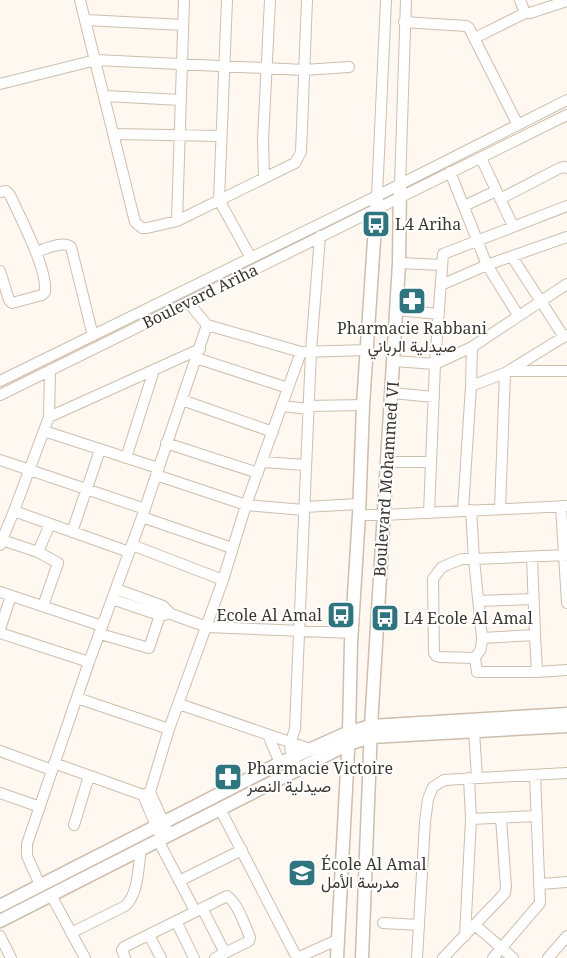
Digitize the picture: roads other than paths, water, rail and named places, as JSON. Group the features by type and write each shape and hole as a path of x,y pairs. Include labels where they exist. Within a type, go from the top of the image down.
{"main road":[{"name":"Boulevard Mohammed VI","path":"362,958 371,731 399,263 400,192"},
{"name":"Boulevard Mohammed VI","path":"337,958 349,738 363,405 377,203"},
{"path":"0,906 280,763 295,763 310,750 371,731 567,714"},
{"path":"371,731 474,731 567,726"},
{"path":"0,921 220,809 295,763 349,738"}],"street":[{"path":"80,0 138,225 146,228 177,221 295,163 301,152 307,0"},
{"path":"177,221 184,0"},
{"path":"227,0 220,200 251,258"},
{"path":"264,178 263,140 270,0"},
{"name":"Boulevard Mohammed VI","path":"377,203 386,0"},
{"name":"Boulevard Mohammed VI","path":"400,192 406,0"},
{"path":"520,0 525,13"},
{"path":"475,38 525,13 536,12 567,1"},
{"path":"86,20 183,25"},
{"path":"404,22 466,26 469,28 518,124"},
{"path":"0,84 96,60 304,70 350,67"},
{"path":"105,96 181,100"},
{"path":"400,192 518,124 567,100"},
{"path":"400,192 481,158 567,115"},
{"path":"114,134 221,136"},
{"path":"481,158 513,226"},
{"path":"464,206 498,195 564,166 567,168"},
{"path":"450,172 487,265 518,315"},
{"path":"0,192 6,191 10,195 36,252 45,286 44,292 42,295 12,303 9,300 0,271"},
{"name":"Boulevard Ariha","path":"0,381 251,258 400,192"},
{"name":"Boulevard Ariha","path":"0,394 320,236 377,203"},
{"path":"429,513 435,364 443,254 567,206"},
{"path":"295,763 289,742 294,729 309,407 306,352 320,236"},
{"path":"441,285 487,265 567,237"},
{"path":"36,252 64,244 71,247 93,336"},
{"path":"471,386 507,372 565,336 512,257"},
{"path":"399,263 442,265"},
{"path":"394,361 435,364 472,347 567,284"},
{"path":"188,302 207,325 306,352 367,350"},
{"path":"396,310 439,314"},
{"path":"40,885 26,850 53,766 144,513 207,325"},
{"path":"472,347 467,510 482,638 481,649 475,658 477,672 567,670"},
{"path":"125,958 122,950 124,947 149,935 198,910 227,896 240,914 250,937 249,940 221,956 198,910 179,880 147,793 207,627 246,505 288,388 306,352"},
{"path":"49,417 154,370 198,353 288,388"},
{"path":"43,606 58,563 38,552 1,542 49,417 50,370"},
{"path":"126,458 154,370"},
{"path":"507,372 567,371"},
{"path":"500,509 507,372"},
{"path":"392,393 434,397"},
{"path":"182,400 273,432"},
{"path":"282,406 363,405"},
{"path":"44,431 126,458 157,472 246,505 359,510 383,515 564,506 567,603"},
{"path":"166,443 260,468 306,465"},
{"path":"72,532 100,450"},
{"path":"0,460 86,490 232,548"},
{"path":"387,462 431,462"},
{"path":"14,511 72,532 223,580"},
{"path":"38,552 50,524"},
{"path":"475,658 436,656 434,653 432,587 433,578 441,568 455,561 474,559 532,558 566,555"},
{"path":"532,558 537,672"},
{"path":"0,592 43,606 150,648 161,611"},
{"path":"114,594 207,627 352,633"},
{"path":"0,629 11,596"},
{"path":"479,601 533,599"},
{"path":"0,633 89,662"},
{"path":"482,638 535,635"},
{"path":"77,698 170,729"},
{"path":"180,704 310,750"},
{"path":"468,929 474,731"},
{"path":"268,735 280,763"},
{"path":"0,751 147,793"},
{"path":"417,958 425,822 430,792 433,786 444,780 567,773"},
{"path":"493,958 538,907 541,896 535,775"},
{"path":"74,825 89,776"},
{"path":"0,793 40,807"},
{"path":"220,809 297,958 337,940"},
{"path":"470,819 537,816"},
{"path":"443,958 468,929 505,894 501,818"},
{"path":"71,933 130,902 135,888 141,849"},
{"path":"179,880 242,850"},
{"path":"540,884 567,882"},
{"path":"51,895 85,958"},
{"path":"176,921 194,958"},
{"path":"383,923 418,925"},
{"path":"468,929 502,948 513,958"},
{"path":"149,935 160,958"},
{"path":"0,936 11,958"},
{"path":"548,958 567,936"}],"place":[{"name":"L4 Ariha","path":"376,224"},
{"name":"Pharmacie Rabbani صيدلية الرباني","path":"412,301"},
{"name":"Ecole Al Amal","path":"341,615"},
{"name":"L4 Ecole Al Amal","path":"385,618"},
{"name":"Pharmacie Victoire صيدلية النصر","path":"228,777"},
{"name":"École Al Amal مدرسة الأمل","path":"302,873"}]}
